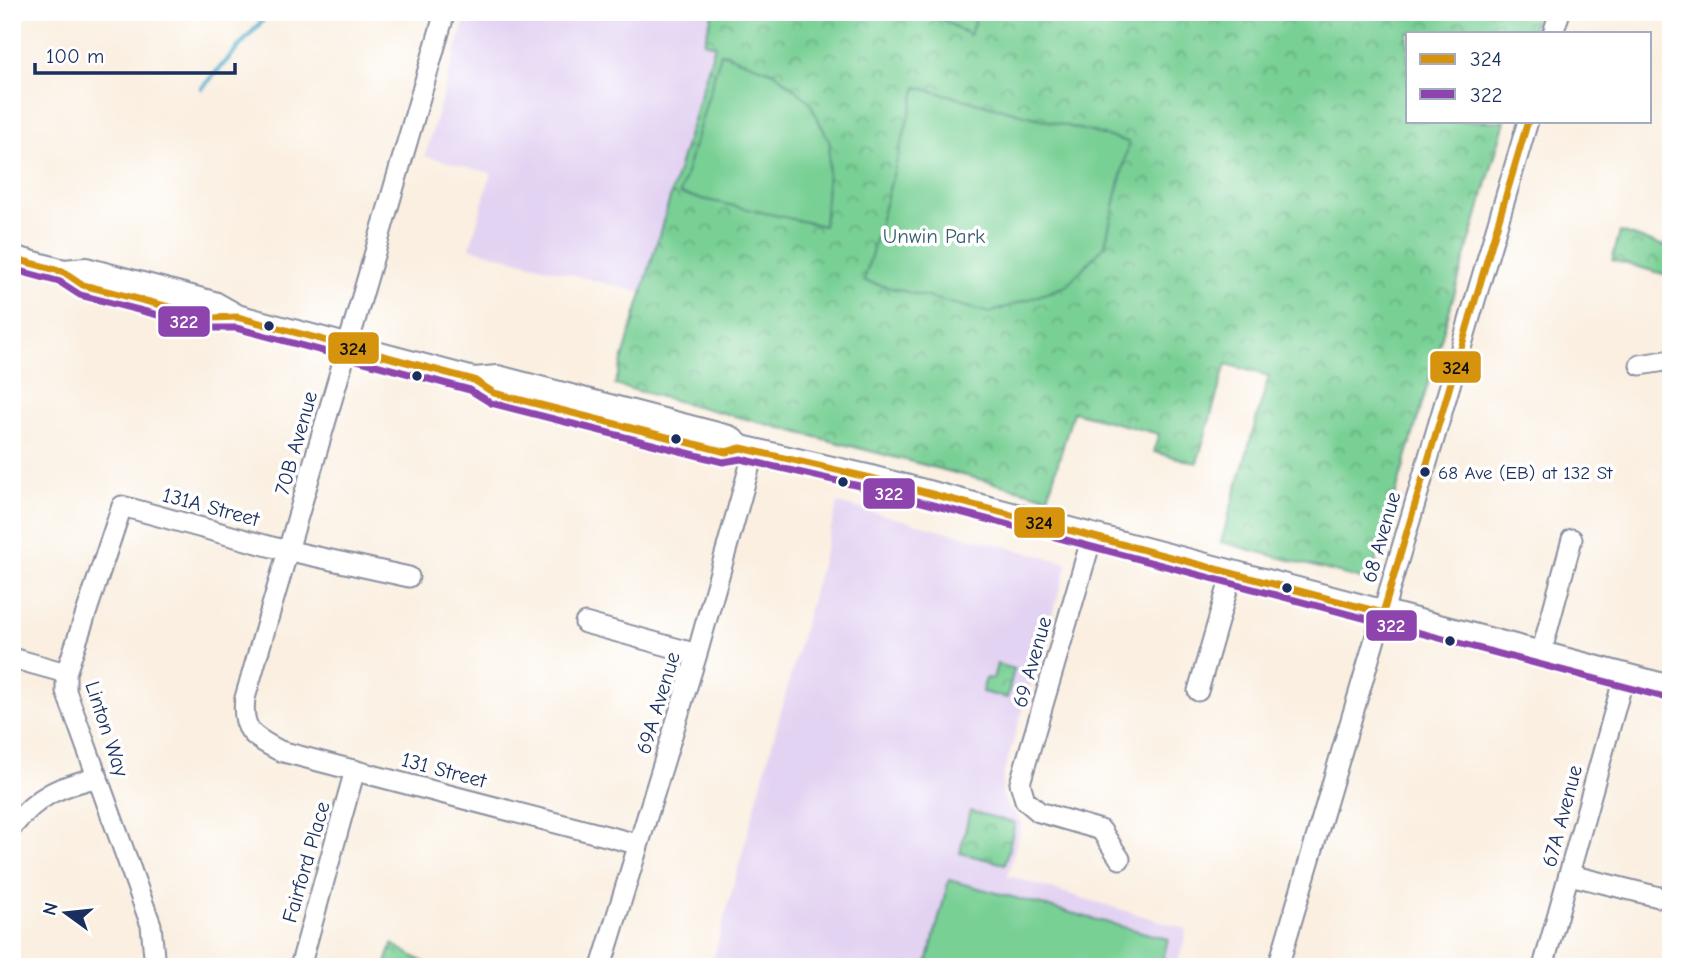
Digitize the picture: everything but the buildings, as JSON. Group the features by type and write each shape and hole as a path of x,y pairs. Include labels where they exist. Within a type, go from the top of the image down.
{"main road":[{"path":"12,258 64,272 83,285 96,289 212,318 237,317 474,380 494,393 726,452 748,449 871,478 1671,688"}],"street":[{"name":"70B Avenue","path":"246,726 243,711 245,698 445,12"},
{"path":"1553,32 1560,12"},
{"name":"68 Avenue","path":"1279,967 1528,122"},
{"path":"1640,365 1671,360"},
{"name":"69A Avenue","path":"601,967 697,654 748,449"},
{"name":"131A Street","path":"122,506 272,547 409,576"},
{"name":"Linton Way","path":"122,506 66,673 66,691 151,925 155,967"},
{"name":"69 Avenue","path":"1092,537 1020,783 1025,800 1039,812 1101,830 1119,859"},
{"path":"1541,654 1572,539"},
{"path":"1198,691 1232,573"},
{"path":"585,623 697,654"},
{"path":"12,659 66,673"},
{"name":"67A Avenue","path":"1544,967 1624,677"},
{"name":"131 Street","path":"246,726 258,739 280,751 637,844"},
{"name":"Fairford Place","path":"300,967 355,770"},
{"path":"12,827 25,811 57,788 98,777"},
{"path":"1570,875 1671,900"}],"shaded area":[{"path":"467,12 713,12 705,42 715,45 643,293 470,248 491,173 425,156"},
{"path":"838,503 1068,563 1003,775 1002,795 1008,807 1022,822 1008,876 1187,929 1177,967 711,967"}],"green space":[{"name":"Unwin Park","path":"713,12 1537,12 1531,32 1406,32 1406,122 1505,122 1373,571 1361,579 1221,542 1269,376 1226,364 1197,463 1154,452 1159,434 1073,412 1048,497 615,385 715,45 704,42"},
{"path":"928,12 977,12 970,35"},
{"path":"721,53 774,72 809,101 830,143 824,226 680,194"},
{"path":"917,87 1129,142 1105,245 1066,286 990,313 864,281"},
{"path":"1620,232 1671,248 1671,276 1612,260"},
{"path":"997,664 1014,669 1007,698 982,692 986,678 993,679"},
{"path":"970,811 1015,823 1005,864 960,853"},
{"path":"949,880 1168,939 1161,967 926,967"},
{"path":"392,944 432,967 385,967"}],"waterway":[{"path":"202,88 270,12"}],"transit line":[{"name":"324","path":"1383,613 1528,122"},
{"name":"324","path":"12,258 64,272 83,285 212,318 237,317 474,380 494,393 726,452 741,448 871,478 1383,613"},
{"name":"322","path":"12,269 60,282 80,295 209,328 236,328 470,390 491,403 723,462 741,459 868,488 1668,698"}],"place":[{"name":"68 Ave (EB) at 132 St","path":"1425,472"}]}
